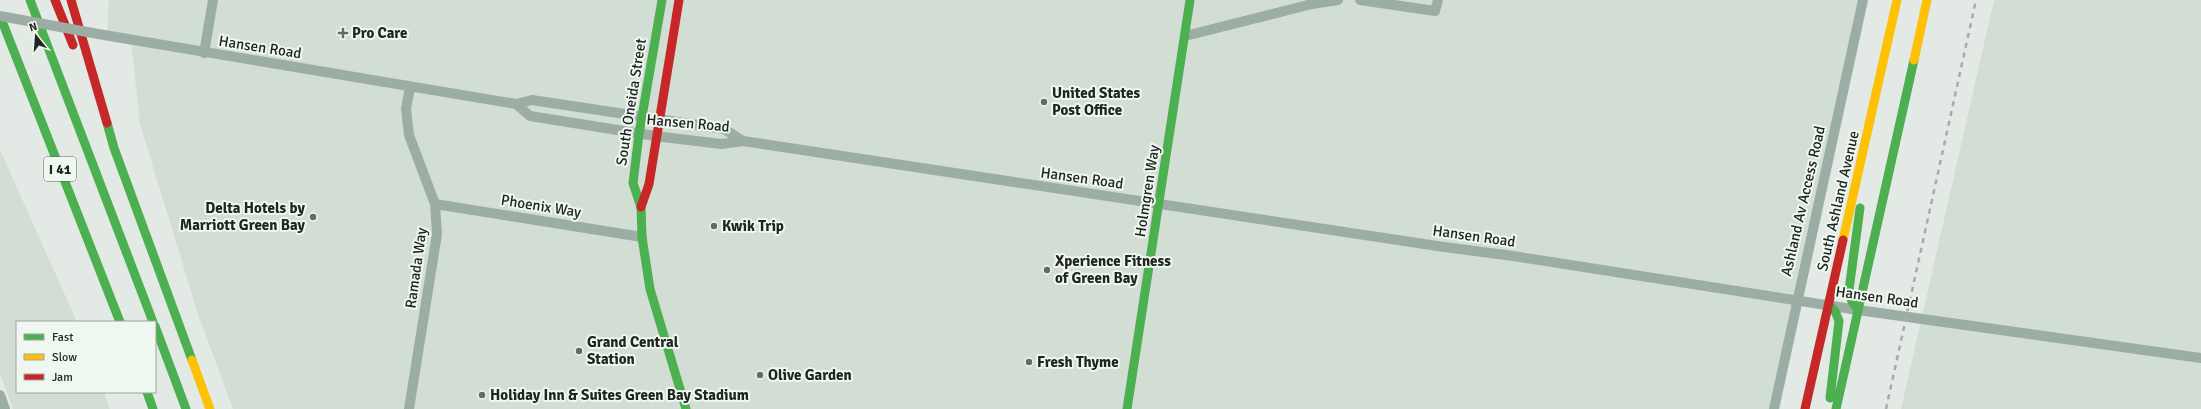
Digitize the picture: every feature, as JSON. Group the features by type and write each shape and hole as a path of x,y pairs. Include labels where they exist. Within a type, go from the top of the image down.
{"main road":[{"name":"I 41","path":"30,0 153,321"},
{"path":"55,0 76,55"},
{"path":"71,0 114,148 210,409"},
{"name":"South Oneida Street","path":"662,0 639,134 633,183 641,207 642,237 650,289 686,409"},
{"name":"South Oneida Street","path":"641,207 649,184 655,136 679,0"},
{"name":"Holmgren Way","path":"1127,409 1143,301 1160,205 1190,0"},
{"name":"South Ashland Avenue","path":"1805,409 1897,0"},
{"path":"1836,409 1927,0"},
{"name":"I 41","path":"0,16 120,321"},
{"path":"81,69 94,106 114,148"},
{"path":"1858,310 1852,302 1849,290 1864,183 1867,138"},
{"path":"1828,409 1839,321 1835,311 1829,305"},
{"path":"156,329 186,409"},
{"path":"147,393 153,409"}],"street":[{"path":"204,53 214,0"},
{"path":"1185,36 1312,4 1338,0"},
{"path":"1360,0 1436,11 1438,0"},
{"name":"Ashland Av Access Road","path":"1774,409 1796,300 1863,0"},
{"name":"Hansen Road","path":"0,16 204,53 516,104 532,100 724,129 743,141"},
{"name":"Ramada Way","path":"409,409 436,249 437,227 435,204 409,135 406,109 410,87"},
{"name":"Hansen Road","path":"516,104 530,116 639,134 721,144 743,141 1858,310 2201,358"},
{"name":"Phoenix Way","path":"435,204 642,237"},
{"path":"0,395 5,409"}],"shaded area":[{"path":"109,0 1863,0 1774,409 233,409 198,314 140,124 131,40 107,36"},
{"path":"1994,0 2201,0 2201,409 1901,409"},
{"path":"0,150 77,321 16,321 16,393 104,393 110,409 13,409 0,373"}],"railway":[{"path":"1886,409 1976,0"}],"traffic: fast":[{"path":"30,0 153,321"},
{"path":"662,0 639,134 633,183 641,207 642,237 650,289 686,409"},
{"path":"1127,409 1190,0"},
{"path":"0,16 120,321"},
{"path":"1836,409 1914,60"},
{"path":"107,123 114,148 192,360"},
{"path":"1858,310 1852,302 1849,290 1860,208"},
{"path":"1829,305 1835,311 1839,321 1830,398"},
{"path":"156,329 186,409"},
{"path":"147,393 153,409"}],"traffic: slow":[{"path":"1843,240 1897,0"},
{"path":"1914,60 1927,0"},
{"path":"192,360 210,409"}],"traffic: jam":[{"path":"55,0 73,45"},
{"path":"71,0 107,123"},
{"path":"641,207 649,184 679,0"},
{"path":"1805,409 1843,240"}],"place":[{"name":"Pro Care","path":"343,33"},
{"name":"United States Post Office","path":"1044,102"},
{"name":"Delta Hotels by Marriott Green Bay","path":"313,217"},
{"name":"Kwik Trip","path":"714,226"},
{"name":"Xperience Fitness of Green Bay","path":"1047,270"},
{"name":"Grand Central Station","path":"579,351"},
{"name":"Fresh Thyme","path":"1029,362"},
{"name":"Olive Garden","path":"760,375"},
{"name":"Holiday Inn & Suites Green Bay Stadium","path":"482,395"}]}
